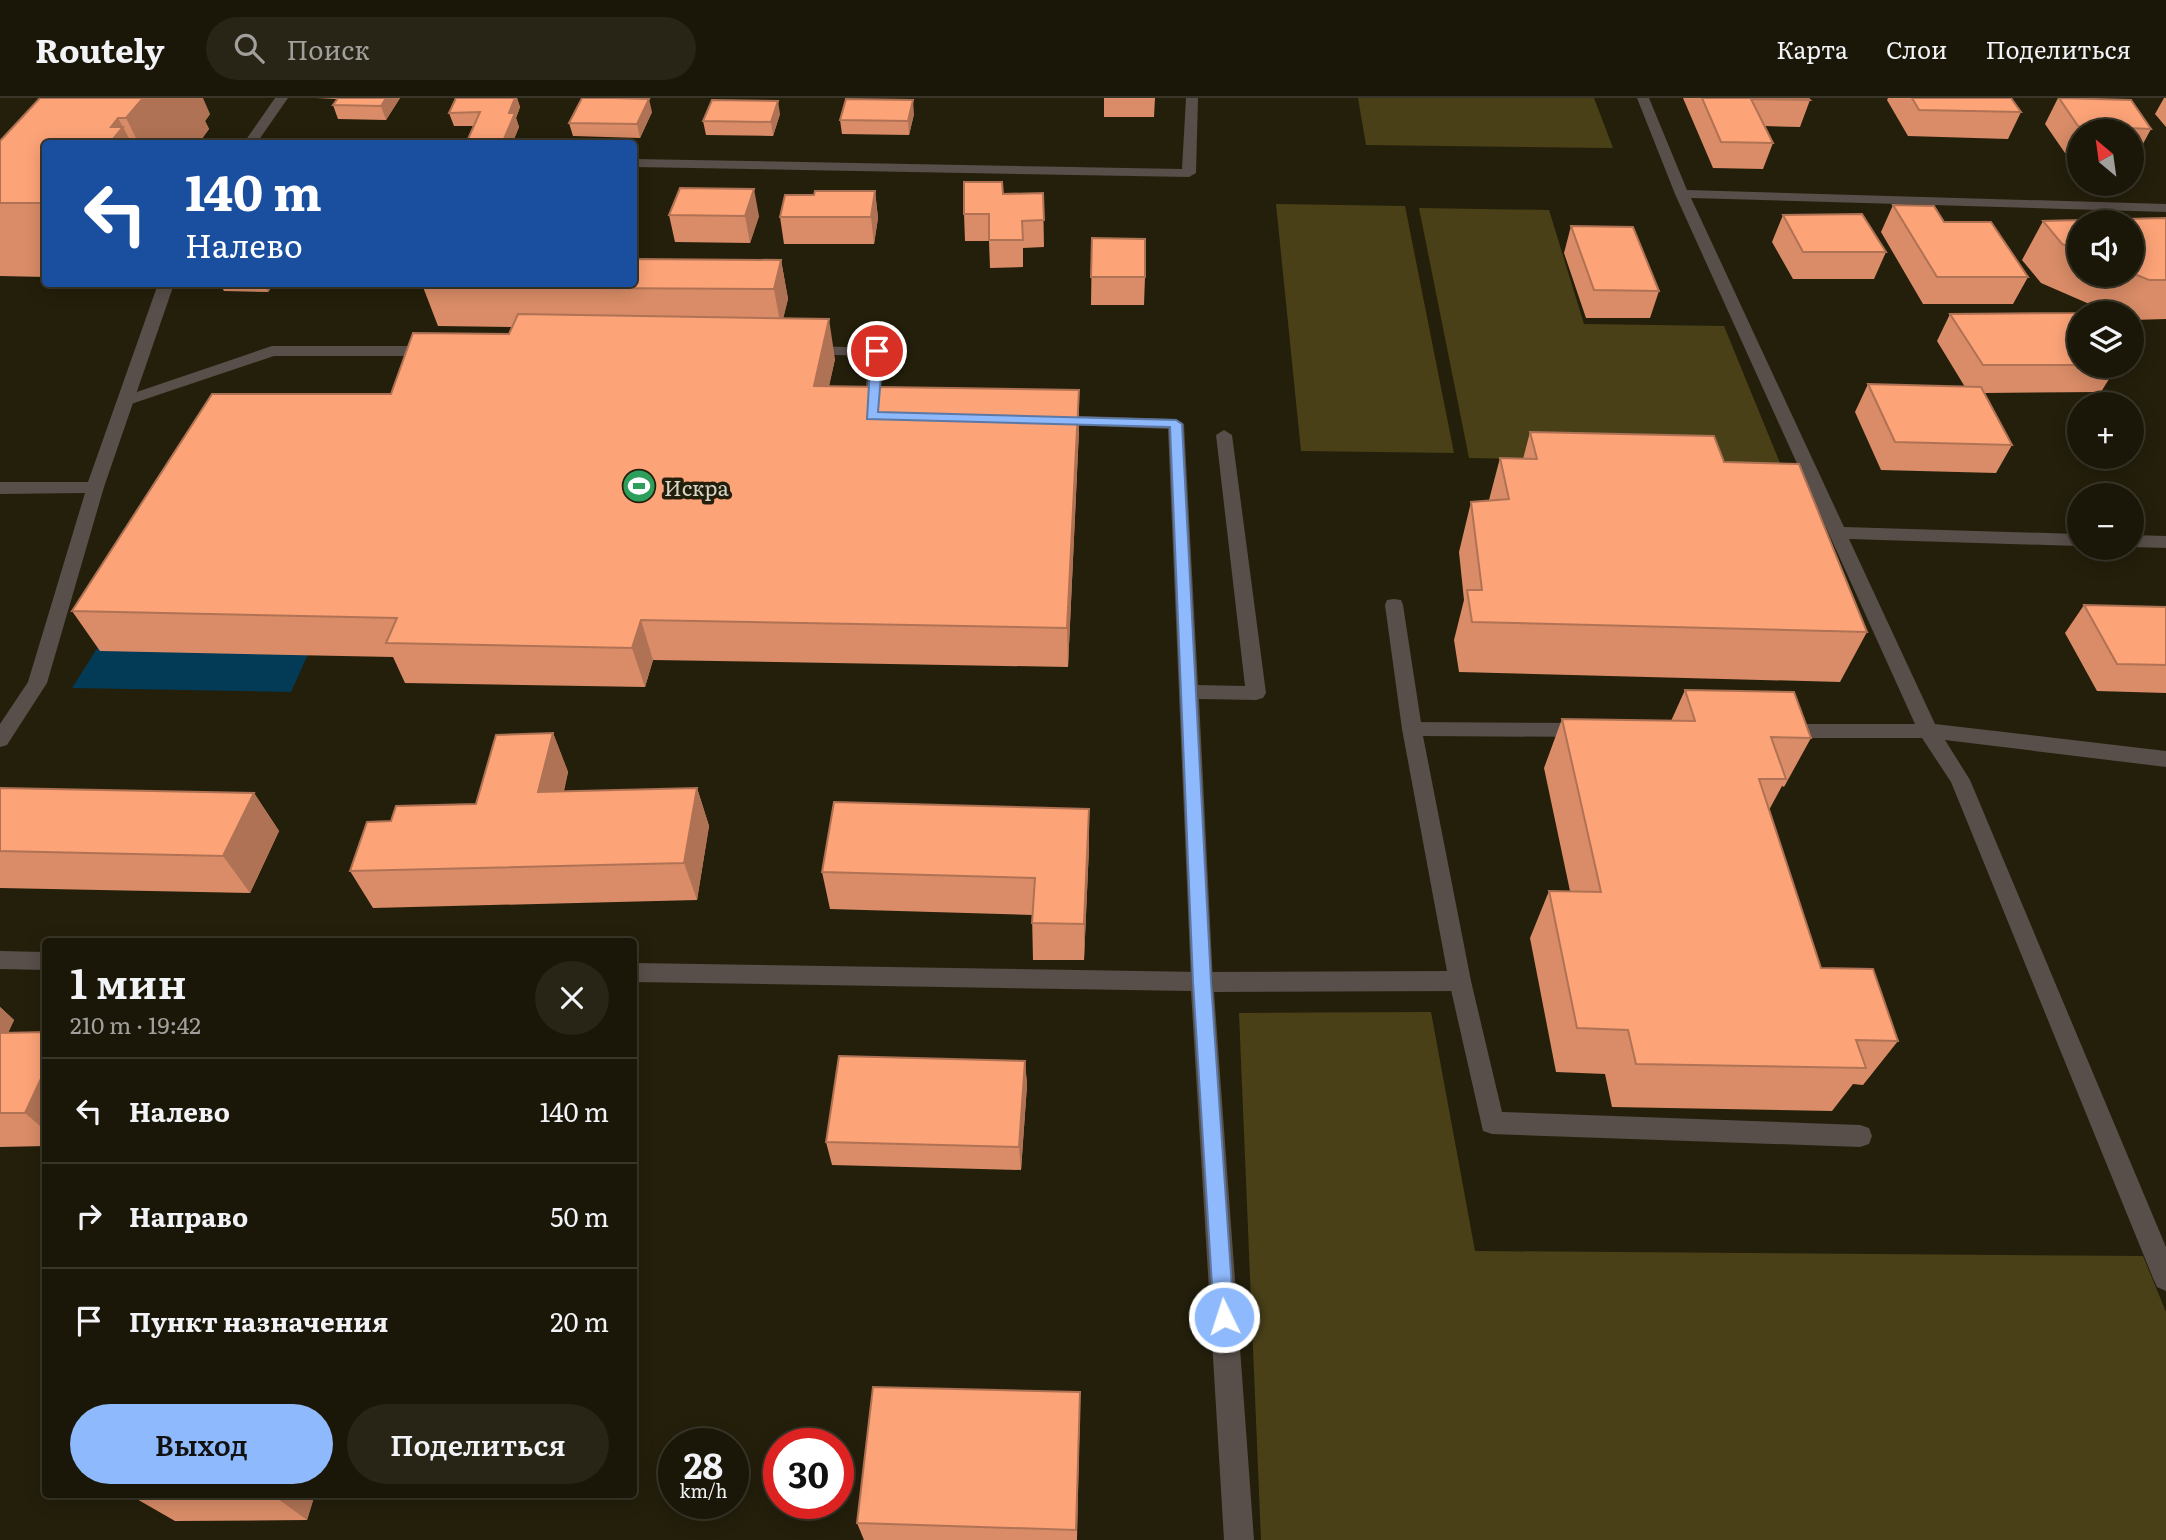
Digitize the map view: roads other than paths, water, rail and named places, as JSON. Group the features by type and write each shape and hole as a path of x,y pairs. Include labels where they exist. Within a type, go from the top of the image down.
{"street":[{"path":"252,140 282,98"},
{"path":"637,163 1189,173 1192,98"},
{"path":"1643,98 1682,194 1928,731 1960,780 2166,1278"},
{"path":"1682,194 2166,208"},
{"path":"0,740 37,683 95,487 165,287"},
{"path":"125,401 272,351 451,351"},
{"path":"794,351 877,351 871,416 885,416"},
{"path":"1033,420 1176,424 1202,982 1239,1540"},
{"path":"1188,692 1256,692 1224,435"},
{"path":"0,488 95,487"},
{"path":"1837,533 2067,540"},
{"path":"2144,541 2166,542"},
{"path":"1394,605 1412,729 1460,981 1492,1123 1860,1136"},
{"path":"1412,729 1607,730"},
{"path":"1760,731 1928,731 2166,759"},
{"path":"0,960 42,961"},
{"path":"637,972 1202,982 1460,981"}],"water":[{"path":"233,434 408,434 291,692 72,688"}],"place":[{"name":"Искра","path":"639,486"}]}
